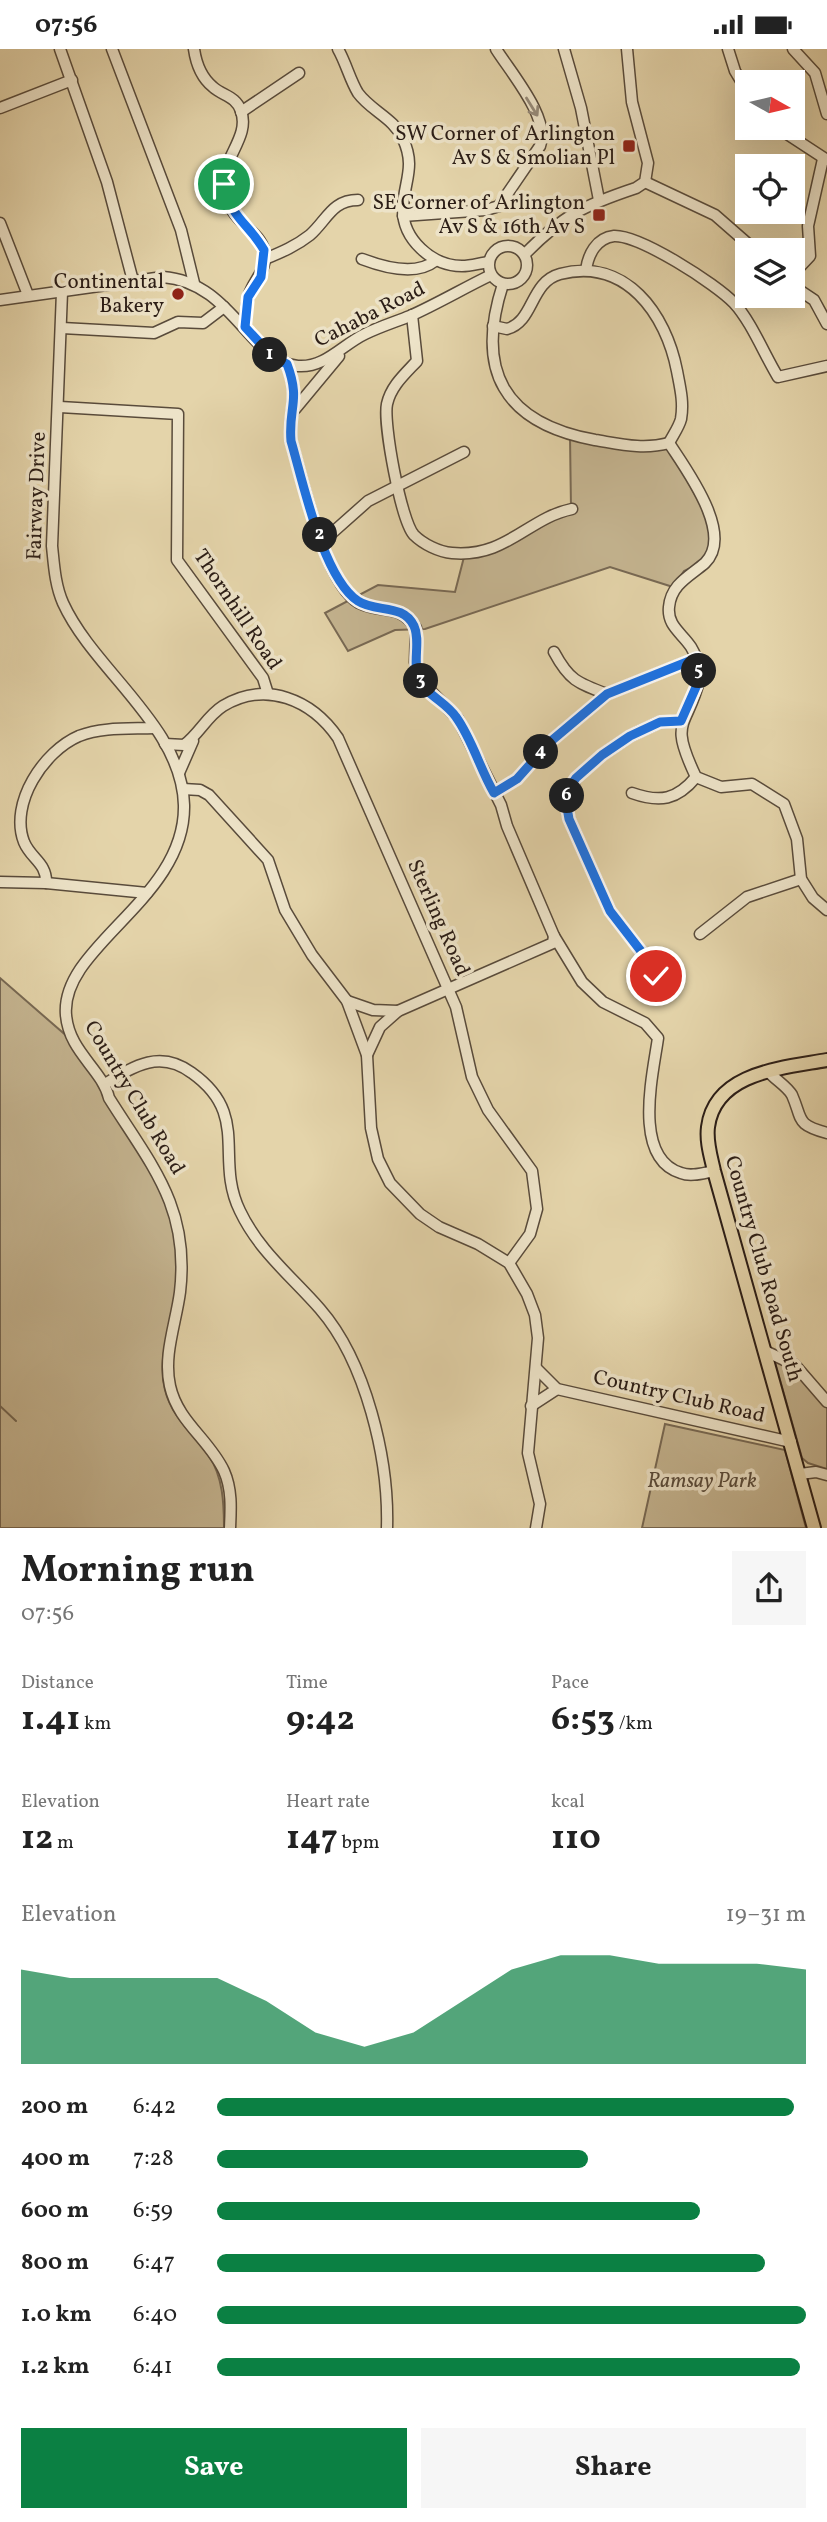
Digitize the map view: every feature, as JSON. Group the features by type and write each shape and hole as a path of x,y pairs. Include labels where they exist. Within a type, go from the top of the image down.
{"main road":[{"name":"Country Club Road South","path":"814,1528 792,1442 713,1171 708,1139 713,1104 727,1089 768,1070 827,1060"}],"street":[{"path":"60,49 107,183 133,281"},
{"path":"112,49 181,230 194,283"},
{"path":"194,49 202,74 213,87 230,97 242,112 243,127 230,155 224,184 228,201 238,221 260,242 265,259 261,277 248,297 245,327"},
{"path":"338,49 357,91 399,129 409,154 410,177 404,197 403,216 408,232 421,250 435,261 461,266 489,262"},
{"path":"403,216 499,206 507,199 543,138 540,119 496,49"},
{"path":"564,49 581,109 599,201"},
{"path":"525,254 554,225 599,201 636,188 645,182 648,163 632,102 627,49"},
{"path":"728,49 735,71"},
{"path":"793,49 815,73 827,114"},
{"path":"242,112 299,73"},
{"path":"0,107 72,80"},
{"path":"796,140 825,160 808,226 810,256 805,261"},
{"path":"645,182 715,215 741,238"},
{"path":"265,259 293,248 313,233 336,206 348,200 358,200"},
{"path":"0,223 28,295"},
{"path":"586,270 588,257 596,244 611,236 622,237 681,262 735,304 778,377 827,366"},
{"path":"504,246 516,247 525,254 528,266 523,277 512,284 503,284 491,275 489,262 492,254 504,246"},
{"path":"362,259 377,265 409,269 425,269 435,261"},
{"path":"493,326 507,330 521,322 542,284 558,274 586,270 603,273 632,286 656,313 667,333 683,402 681,422 669,443"},
{"name":"Cahaba Road","path":"287,364 310,365 324,361 364,334 412,315 491,275"},
{"path":"0,300 163,277 194,283 224,307 273,357 287,364 295,384 294,410"},
{"path":"503,284 490,340 497,373 512,400 529,416 554,429 589,439 640,447 669,443"},
{"name":"Fairway Drive","path":"62,292 60,407 52,546 56,585 69,617 165,744 179,773 183,789"},
{"path":"805,294 814,300 827,324"},
{"path":"814,300 827,301"},
{"path":"62,328 154,333 178,322 203,323 224,307"},
{"path":"412,315 417,361 396,384 385,415 398,486 412,533 428,545 452,553 486,550 572,509"},
{"path":"348,344 294,410 289,422 291,441 331,568 344,588 360,603 400,611 416,628 415,662 420,680 458,719 494,793 554,936 582,982 603,1002 645,1023 658,1038 648,1106 650,1133 661,1156 670,1168 681,1173 713,1171"},
{"name":"Thornhill Road","path":"60,407 178,414 177,560 264,678 268,694"},
{"path":"669,443 697,486 715,537 709,557 685,576 669,604 668,615 678,634 691,646 697,658 700,678 681,721 681,745 696,777 720,787 752,783 784,804 797,839 801,879 813,898 827,910"},
{"path":"323,541 359,508 464,451"},
{"path":"554,652 565,673 577,683 607,694"},
{"path":"494,793 517,779 550,742 607,694 697,658"},
{"name":"Sterling Road","path":"165,744 184,745 223,706 240,699 268,694 291,698 311,708 326,721 338,738 449,990 472,1077 488,1110 525,1158 537,1189 537,1209 530,1234 509,1263"},
{"path":"121,729 132,717 134,702"},
{"path":"656,976 654,968 610,911 569,819 566,802 569,788 576,778 602,755 630,736 660,722 681,721"},
{"path":"46,883 44,866 24,843 22,828 27,794 35,776 64,745 78,737 121,729 154,728"},
{"name":"Sterling Road","path":"179,773 198,731"},
{"path":"632,793 661,800 676,796 696,777"},
{"path":"183,789 200,790 209,795 268,860 285,910 312,954 347,1001 367,1055 371,1128 378,1159 390,1183 419,1214 509,1263 535,1315 536,1369 528,1453 540,1504 536,1528"},
{"name":"Country Club Road","path":"183,789 182,826 170,864 81,969 67,996 66,1015 71,1037 91,1070 105,1084 109,1098 174,1207 182,1244 180,1291 169,1351 170,1387 186,1422 223,1470 231,1501 230,1528"},
{"path":"699,934 747,897 801,879"},
{"path":"0,882 46,883 147,893"},
{"path":"367,1055 380,1027 398,1011 553,943 554,936"},
{"path":"347,1001 373,1010 398,1011"},
{"path":"105,1084 137,1064 157,1061 190,1071 218,1097 228,1118 230,1175 238,1208 265,1252 321,1310 353,1364 376,1429 384,1473 387,1528"},
{"path":"768,1070 792,1095 794,1107 806,1126 827,1133"},
{"path":"765,1351 795,1364 827,1402"},
{"path":"531,1406 557,1389 536,1369"},
{"name":"Country Club Road","path":"557,1389 792,1442"},
{"path":"800,1474 816,1472 827,1475"}],"green space":[{"path":"570,436 640,451 669,447 710,522 713,538 703,562 684,571 673,587 610,567 425,629 395,630 348,651 325,613 378,585 455,592 464,557 571,509"},
{"path":"0,978 69,1038 89,1072 103,1085 158,1183 175,1235 178,1262 177,1291 164,1353 165,1390 178,1417 214,1464 222,1491 224,1528 0,1528"},
{"name":"Ramsay Park","path":"777,1360 790,1363 827,1405 827,1469 808,1463 802,1458 775,1362"},
{"name":"Ramsay Park","path":"665,1424 785,1450 806,1528 642,1528"}],"waterway":[{"path":"0,1406 16,1421"}],"place":[{"name":"SW Corner of Arlington Av S & Smolian Pl","path":"629,146"},
{"name":"SE Corner of Arlington Av S & 16th Av S","path":"599,215"},
{"name":"Continental Bakery","path":"178,294"}],"route":[{"path":"224,184 228,201 238,221 260,242 264,250 261,277 252,286 248,297 245,327 273,357 287,364 295,384 293,415 289,422 291,441 313,518 331,568 344,588 360,603 400,611 416,628 415,662 420,680 458,719 494,793 517,779 550,742 607,694 697,658 700,678 681,721 660,722 630,736 602,755 576,778 569,788 566,802 569,819 610,911 654,968 656,976"}]}
